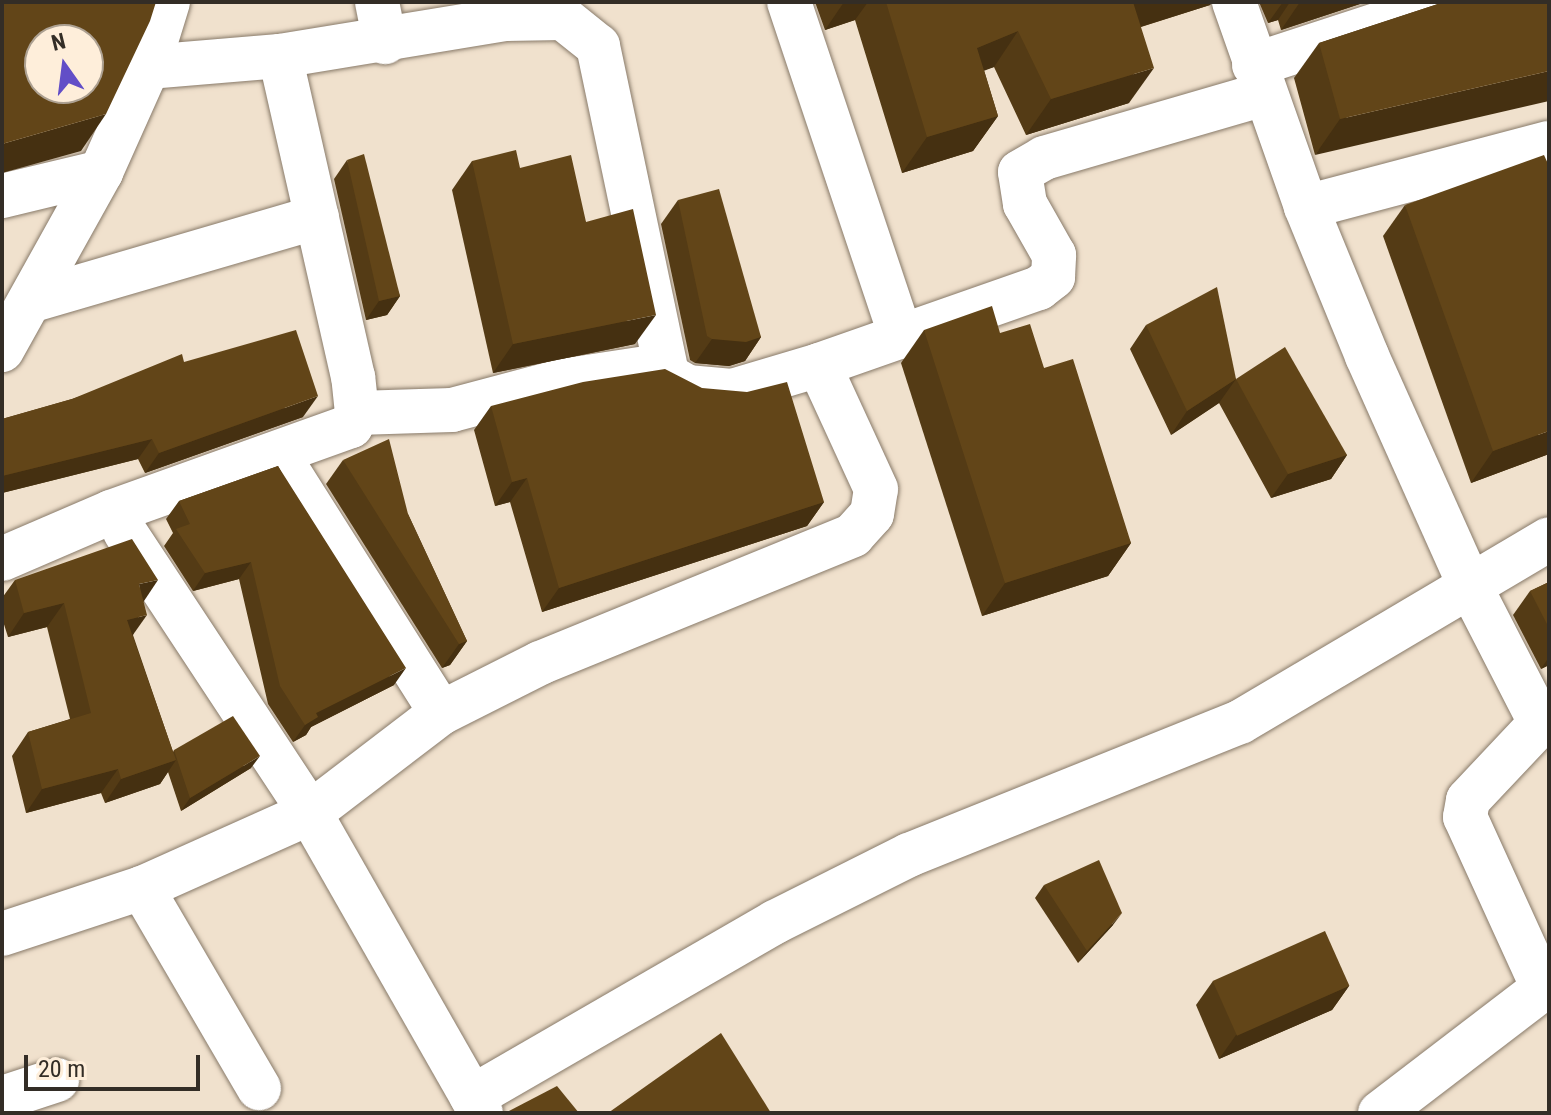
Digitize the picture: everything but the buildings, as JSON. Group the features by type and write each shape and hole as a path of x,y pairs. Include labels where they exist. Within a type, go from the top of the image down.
{"street":[{"path":"2,350 101,172 148,67 168,2"},
{"path":"789,2 901,337"},
{"path":"1234,2 1306,207 1469,584 1544,717 1468,800 1465,817 1546,986 1380,1113"},
{"path":"357,413 452,410 561,381 653,367 687,387 732,391 819,365 1039,288 1053,277 1054,255 1025,204 1020,172 1044,158 1259,80 1447,2"},
{"path":"148,67 280,56 381,22 505,19 580,10 598,46 667,373"},
{"path":"2,559 111,512 278,455 351,426 357,413 280,56"},
{"path":"1306,207 1542,145 1549,190"},
{"path":"2,196 101,172"},
{"path":"30,301 317,217"},
{"path":"2,934 142,888 310,813 441,713 540,663 853,535 872,514 876,489 819,365"},
{"path":"278,455 441,713"},
{"path":"111,512 310,813 476,1105 775,922 909,855 1240,722 1549,539"},
{"path":"142,888 259,1088"},
{"path":"2,1098 57,1080"}]}
